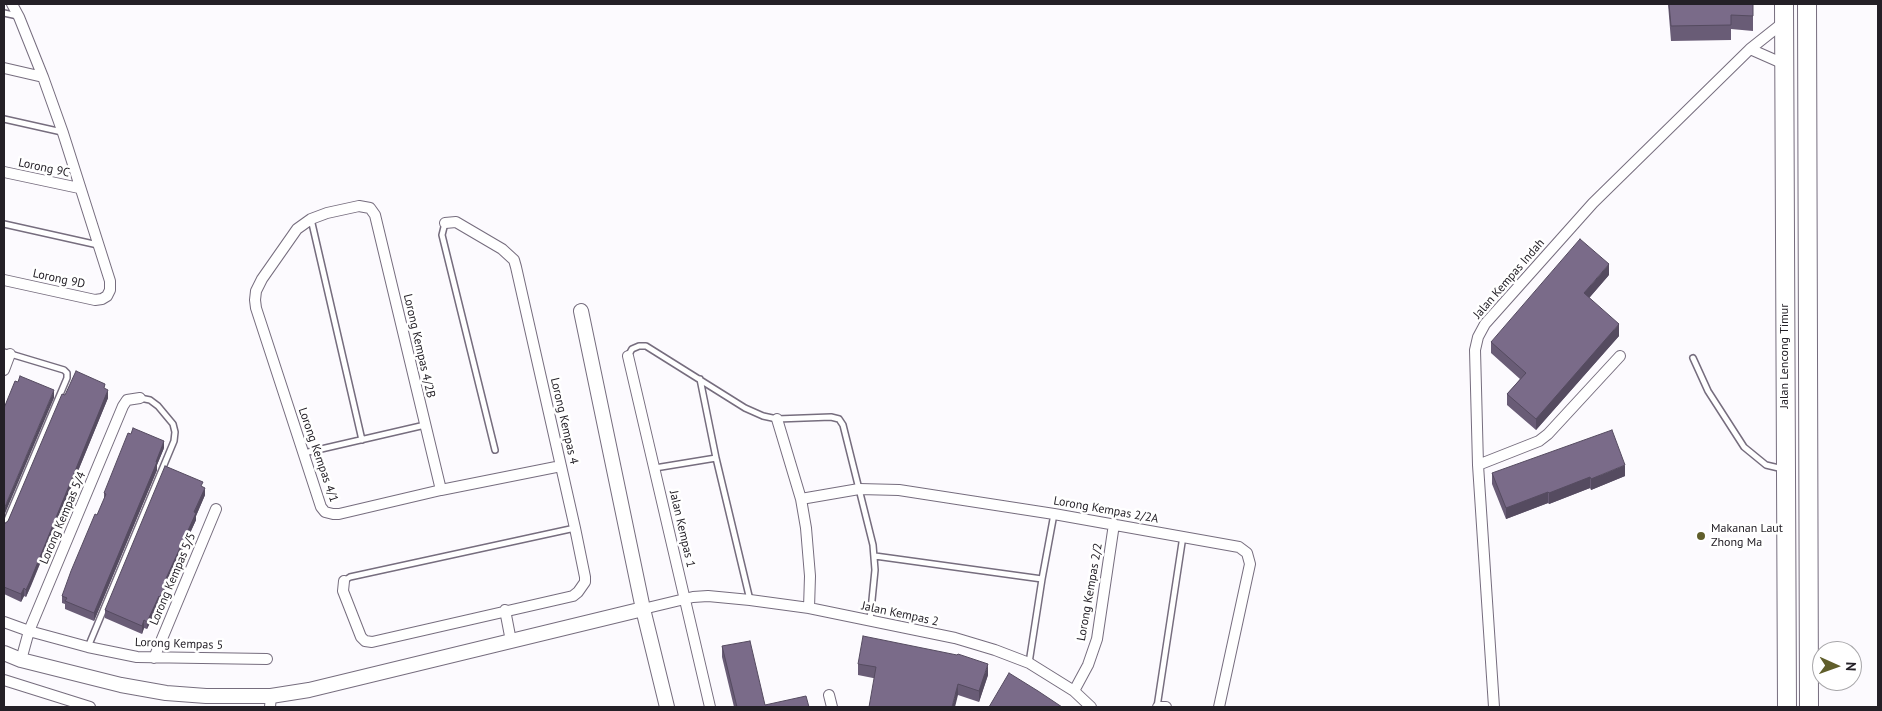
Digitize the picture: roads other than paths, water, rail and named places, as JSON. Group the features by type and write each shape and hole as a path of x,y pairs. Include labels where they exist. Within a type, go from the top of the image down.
{"highway":[{"name":"Jalan Lencong Timur","path":"1784,4 1787,707"},
{"name":"Jalan Lencong Timur","path":"1807,4 1809,707"}],"street":[{"path":"12,4 43,76 63,132 98,245"},
{"name":"Jalan Kempas Indah","path":"1494,707 1478,465 1475,350 1478,338 1485,324 1593,203 1750,50 1784,22"},
{"path":"1750,50 1784,64"},
{"path":"4,68 43,76"},
{"name":"Lorong 9C","path":"4,172 79,188"},
{"name":"Lorong Kempas 4/2B","path":"310,219 359,206 370,208 375,215 441,490"},
{"name":"Lorong Kempas 4/1","path":"310,219 297,228 262,278 256,291 256,308 321,507 329,514 339,514 441,490 561,466"},
{"name":"Lorong Kempas 4","path":"344,581 343,590 360,637 365,641 372,642 573,596 584,582 585,576 575,528 519,274 514,260 502,248 460,224 446,223"},
{"name":"Lorong 9D","path":"4,280 102,300 108,296 110,281 98,245"},
{"path":"581,311 643,608 667,707"},
{"path":"4,370 7,353"},
{"name":"Jalan Kempas 1","path":"628,356 710,707"},
{"path":"1478,465 1528,446 1543,437 1620,356"},
{"name":"Lorong Kempas 5/4","path":"21,660 29,631 123,406 127,400 140,398"},
{"path":"777,419 801,500 810,552 809,608"},
{"name":"Lorong Kempas 2/2A","path":"801,500 859,489 898,490 1054,514 1239,546 1247,553 1250,564 1219,707"},
{"name":"Lorong Kempas 5/5","path":"154,658 216,510"},
{"name":"Lorong Kempas 2/2","path":"1074,691 1088,665 1097,638 1114,524"},
{"name":"Jalan Kempas 2","path":"643,608 686,598 708,596 750,600 809,608 955,638 996,650 1029,663 1074,691 1092,707"},
{"path":"4,653 21,660 121,685 166,693 270,701 643,608"},
{"path":"506,610 511,640"},
{"name":"Lorong Kempas 5","path":"4,622 29,631 137,657 267,658"},
{"path":"4,680 90,707"},
{"path":"829,695 832,707"},
{"path":"1158,707 1166,707"}],"lane":[{"path":"4,13 19,17"},
{"path":"4,119 63,132"},
{"path":"310,219 362,440"},
{"path":"446,223 442,235 495,450"},
{"path":"4,224 98,245"},
{"path":"628,356 632,349 646,346 745,408 763,416 777,419 831,417 839,419 843,425 875,556 870,620"},
{"path":"4,527 66,378 64,370 7,353"},
{"path":"1693,358 1708,392 1744,447 1766,465 1786,469"},
{"path":"700,379 716,458 750,600"},
{"path":"88,646 174,440 173,424 158,406 150,400 140,398"},
{"path":"304,454 425,425"},
{"path":"655,468 716,458"},
{"path":"1029,663 1054,514"},
{"path":"344,581 350,578 575,528"},
{"path":"1158,707 1183,536"},
{"path":"875,556 1042,580"}],"place":[{"name":"Makanan Laut Zhong Ma","path":"1701,536"}]}
